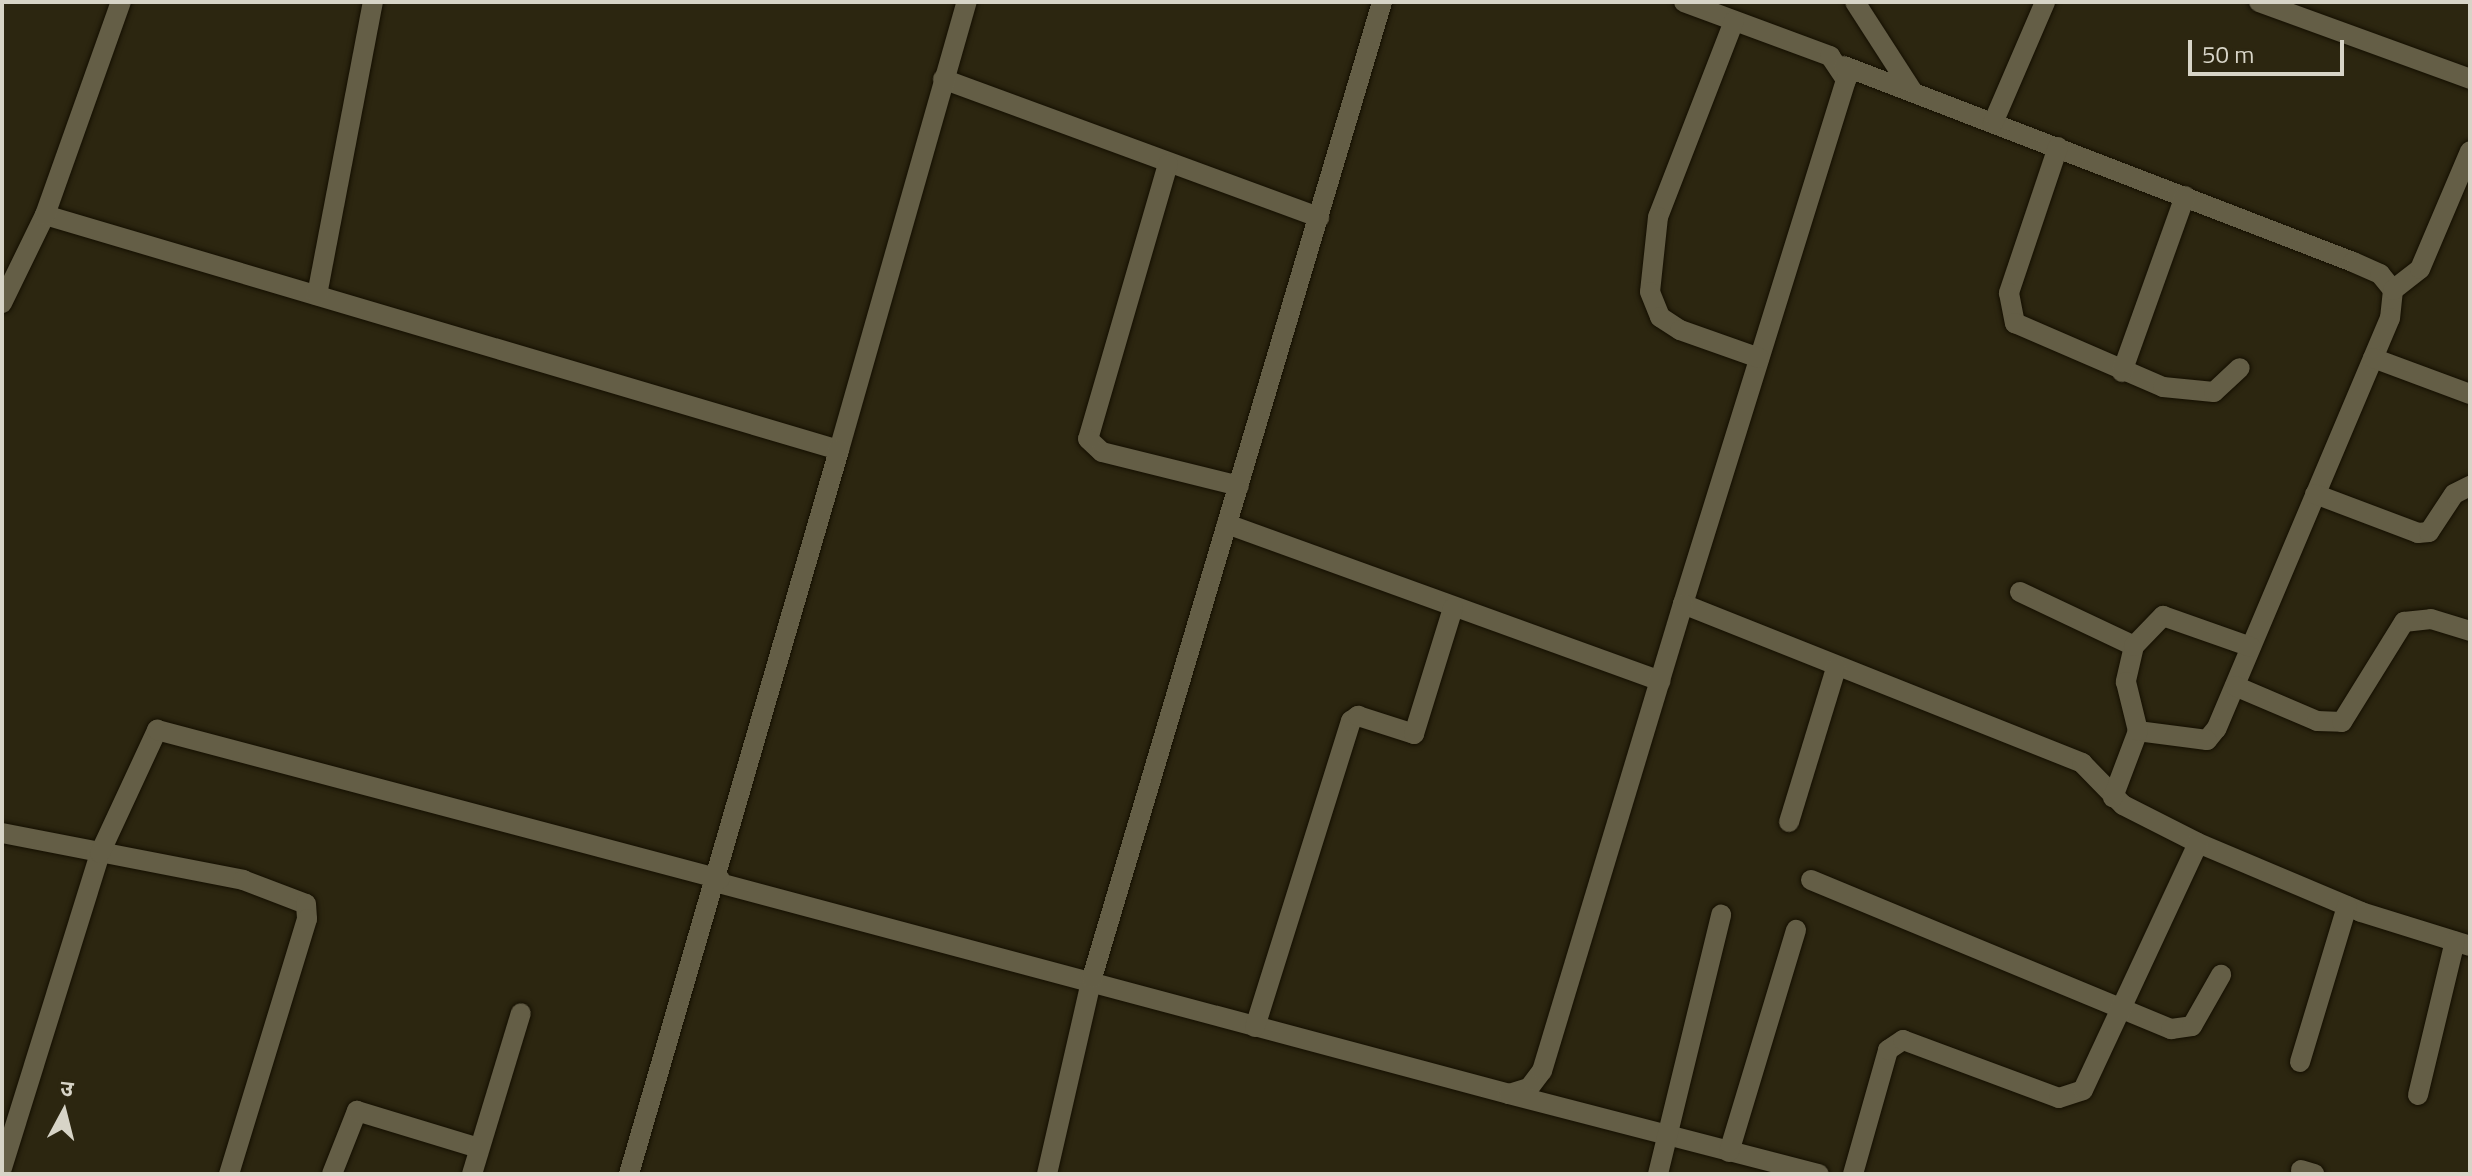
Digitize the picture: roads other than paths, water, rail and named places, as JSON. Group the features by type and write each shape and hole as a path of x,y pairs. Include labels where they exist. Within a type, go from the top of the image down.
{"street":[{"path":"2,303 45,215 121,2"},
{"path":"317,295 373,2"},
{"path":"629,1174 720,881 967,2"},
{"path":"1047,1174 1092,978 1382,2"},
{"path":"1684,2 2353,262 2393,290 2395,304 2373,358 2235,686 2207,740 2138,731"},
{"path":"1855,2 1913,92"},
{"path":"1993,123 2045,2"},
{"path":"2259,2 2470,79"},
{"path":"1734,21 1658,217 1650,292 1660,317 1680,330 1759,358"},
{"path":"1509,1094 1529,1088 1542,1071 1846,80 1844,66"},
{"path":"943,79 1319,217"},
{"path":"2058,147 2009,293 2009,316 2122,372 2204,394 2240,368"},
{"path":"2393,290 2420,269 2470,151"},
{"path":"1168,164 1088,439 1102,452 1239,486"},
{"path":"2122,372 2185,196"},
{"path":"45,215 839,450"},
{"path":"2373,358 2470,394"},
{"path":"2315,494 2418,533 2429,532 2454,494 2470,486"},
{"path":"1227,524 1660,681"},
{"path":"2020,592 2134,646"},
{"path":"1683,604 1836,668 2082,763 2113,797 2198,843 2347,906 2463,943 2418,1095"},
{"path":"1255,1027 1351,721 1358,716 1414,734 1453,608"},
{"path":"2113,797 2138,731 2126,682 2134,646 2163,616 2251,647"},
{"path":"2235,686 2317,721 2342,722 2404,622 2431,619 2470,631"},
{"path":"1789,822 1836,668"},
{"path":"2,1168 100,853 152,735 167,729 720,881 1092,978 1255,1027 1664,1137 1819,1174"},
{"path":"2,833 243,880 306,904 307,919 229,1174"},
{"path":"1853,1174 1893,1044 1921,1042 2068,1100 2090,1082 2198,843"},
{"path":"1811,880 2186,1030 2221,975"},
{"path":"2300,1062 2347,906"},
{"path":"1658,1174 1664,1137 1721,915"},
{"path":"1729,1152 1796,930"},
{"path":"472,1174 521,1013"},
{"path":"332,1174 357,1111 479,1148"}]}
